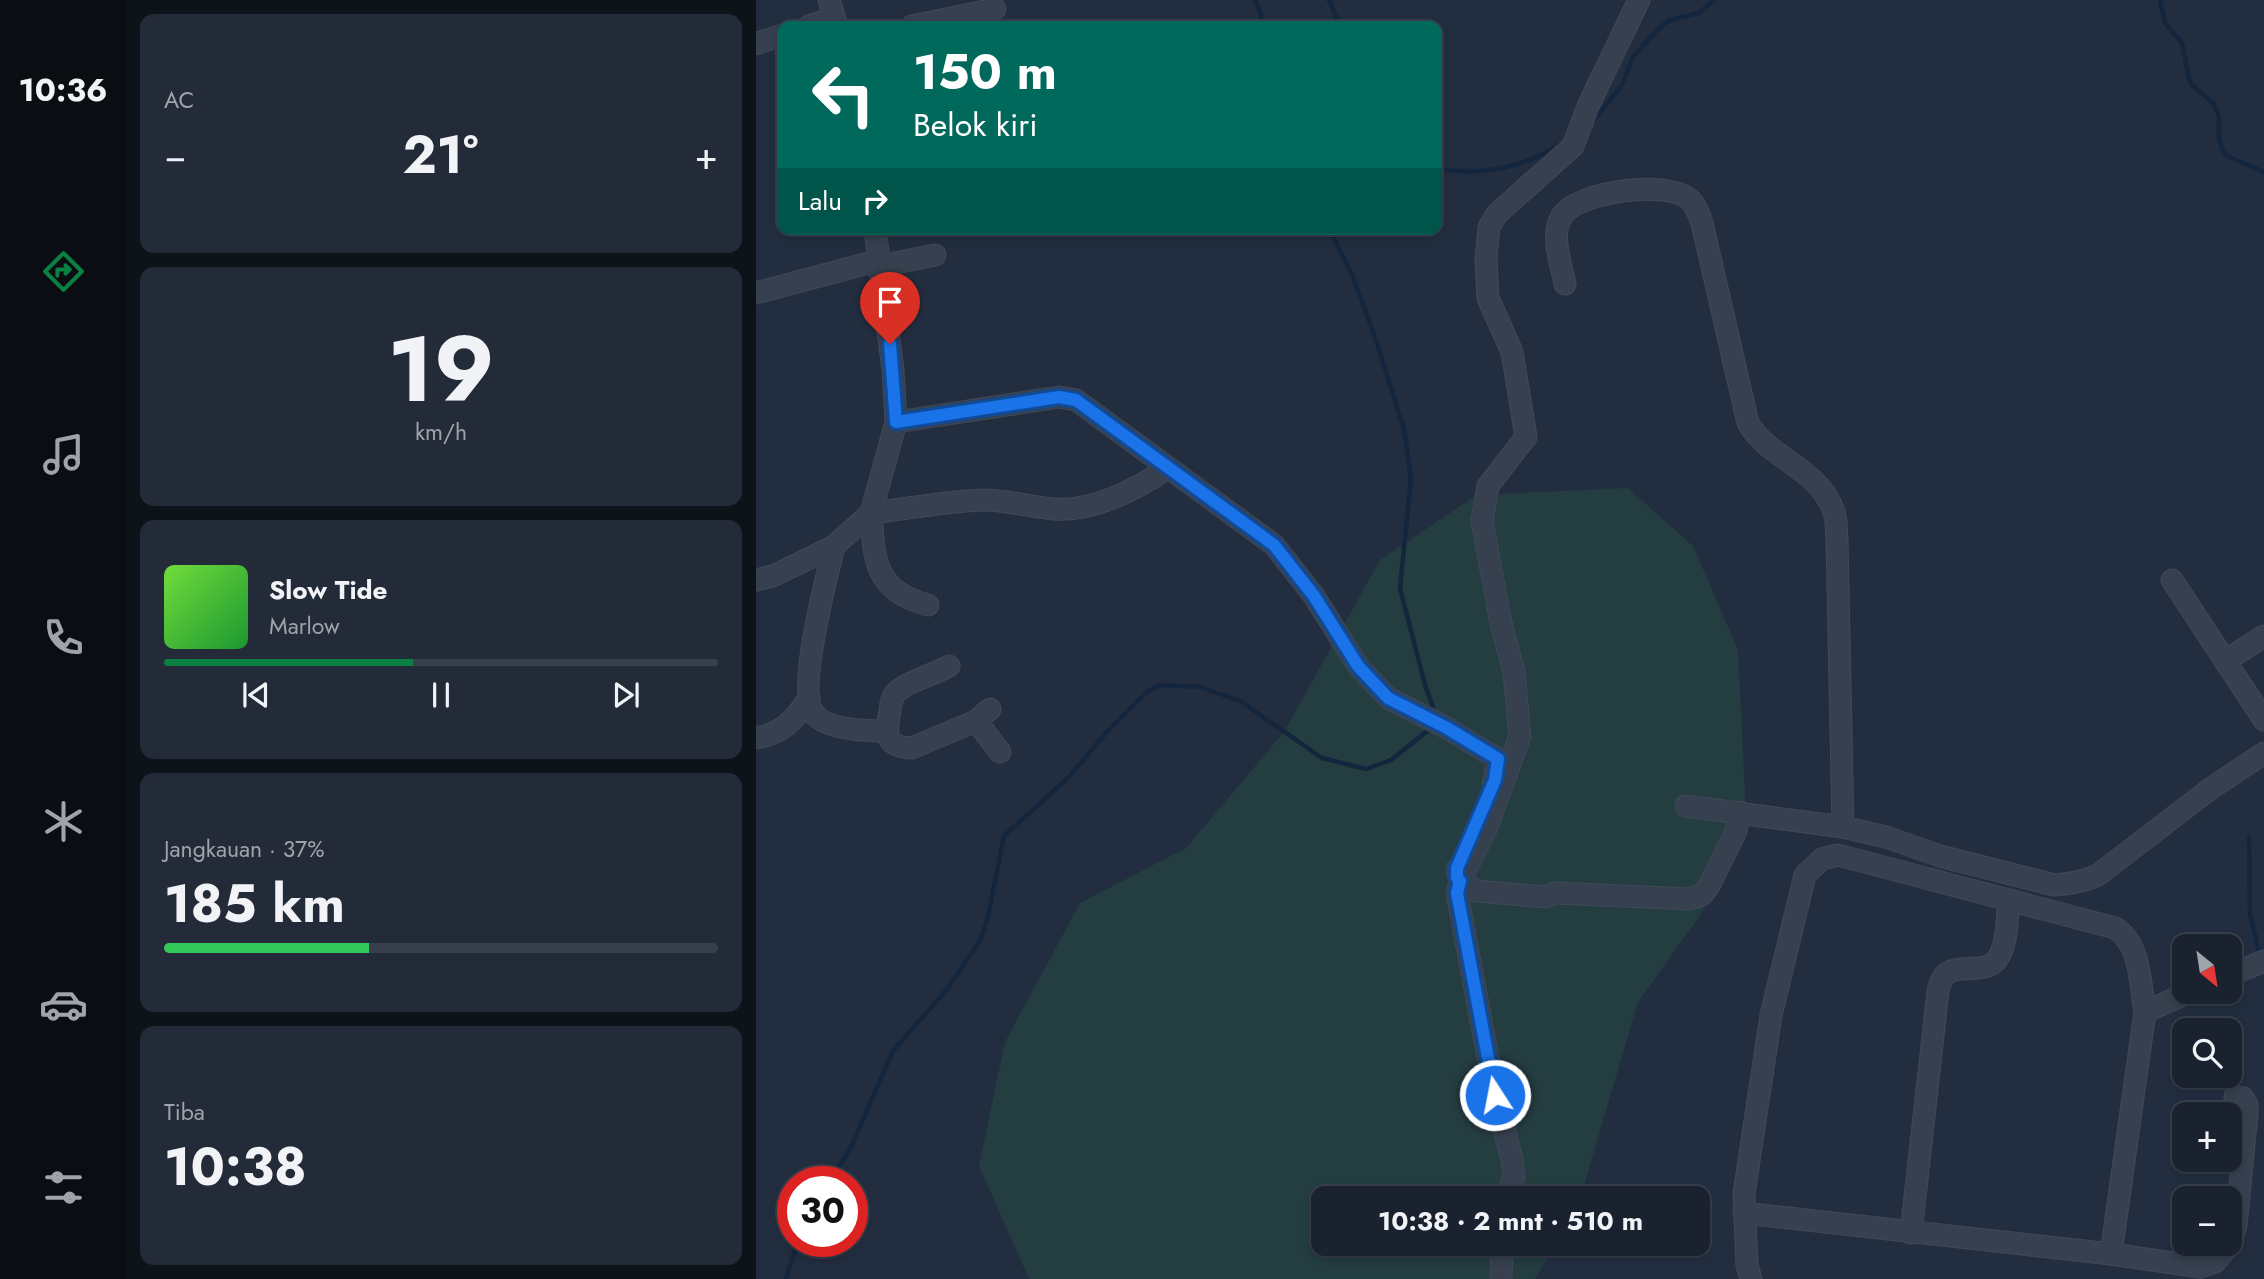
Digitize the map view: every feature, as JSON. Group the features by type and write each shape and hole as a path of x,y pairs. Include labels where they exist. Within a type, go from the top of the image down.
{"street":[{"path":"1511,1186 1514,1175 1512,1160 1495,1095 1457,893 1460,881 1488,827 1520,736 1514,672 1500,622 1482,521 1489,486 1526,436 1512,352 1488,298 1487,240 1489,227 1497,214 1565,154 1578,139 1617,44 1639,0"},
{"path":"936,21 995,9"},
{"path":"756,44 777,37"},
{"path":"1565,284 1556,230 1562,215 1574,205 1613,192 1657,190 1676,193 1689,199 1697,209 1748,423 1755,436 1819,485 1834,512 1837,539 1843,827"},
{"path":"876,235 893,370 896,422 871,513 875,554 882,575 890,586 903,597 928,605"},
{"path":"756,293 881,263 935,254"},
{"path":"896,422 1059,397 1076,400 1274,545 1314,596 1358,666 1388,698 1447,728 1498,759 1495,780 1457,868 1457,878 1476,891 1546,897 1555,893 1689,899 1696,897 1702,895 1709,886 1736,831 1740,812"},
{"path":"756,580 773,576 834,546 871,513 981,500 1054,509 1078,508 1113,498 1168,468"},
{"path":"834,546 808,666 809,698 813,713 823,721 857,730 886,731"},
{"path":"2172,580 2264,720"},
{"path":"2225,661 2264,636"},
{"path":"949,666 898,690 892,699 886,731 894,742 903,748 912,748 983,715 1000,752"},
{"path":"756,738 775,734 799,713 809,698"},
{"path":"1686,806 1843,827 1886,837 1940,856 2054,885 2071,884 2098,875 2210,789 2264,753"},
{"path":"1751,1279 1747,1265 1744,1194 1771,1015 1805,875 1822,859 1838,855 2115,928 2126,934 2136,962 2145,1012 2111,1254"},
{"path":"1912,1233 1938,990 1942,978 1950,971 1980,970 1993,962 2002,950 2009,900"},
{"path":"2242,970 2264,961"},
{"path":"2145,1012 2172,1000"},
{"path":"1745,1213 2111,1254 2200,1267 2215,1262 2229,1246 2236,1226 2247,1105 2243,1098 2235,1097"},
{"path":"1501,1279 1502,1256"}],"green space":[{"path":"1628,488 1693,546 1738,650 1747,834 1699,917 1638,1002 1584,1186 1311,1186 1311,1256 1549,1256 1535,1279 1029,1279 979,1166 1005,1042 1080,903 1186,848 1284,732 1380,560 1477,495"}],"waterway":[{"path":"1255,0 1262,21"},
{"path":"1329,0 1338,21"},
{"path":"1592,122 1622,85 1633,57 1659,28 1670,20 1699,13 1714,0"},
{"path":"2160,0 2165,23 2182,43 2192,85 2214,104 2219,117 2219,138 2223,151 2227,156 2264,172"},
{"path":"1442,170 1470,171 1502,168 1533,159 1563,143"},
{"path":"1332,235 1351,272 1374,334 1404,429 1411,479 1400,588 1433,713"},
{"path":"839,1166 851,1147 893,1051 948,988 981,939 1004,836 1069,777 1105,734 1148,691 1160,685 1200,687 1240,701 1322,758 1366,769 1391,760 1431,728"},
{"path":"2249,837 2250,914 2260,957"},
{"path":"786,1279 793,1257"}],"route":[{"path":"890,344 896,422 1059,397 1076,400 1274,545 1314,596 1358,666 1388,698 1447,728 1498,759 1495,780 1457,868 1457,878 1460,881 1457,893 1495,1095"}]}
